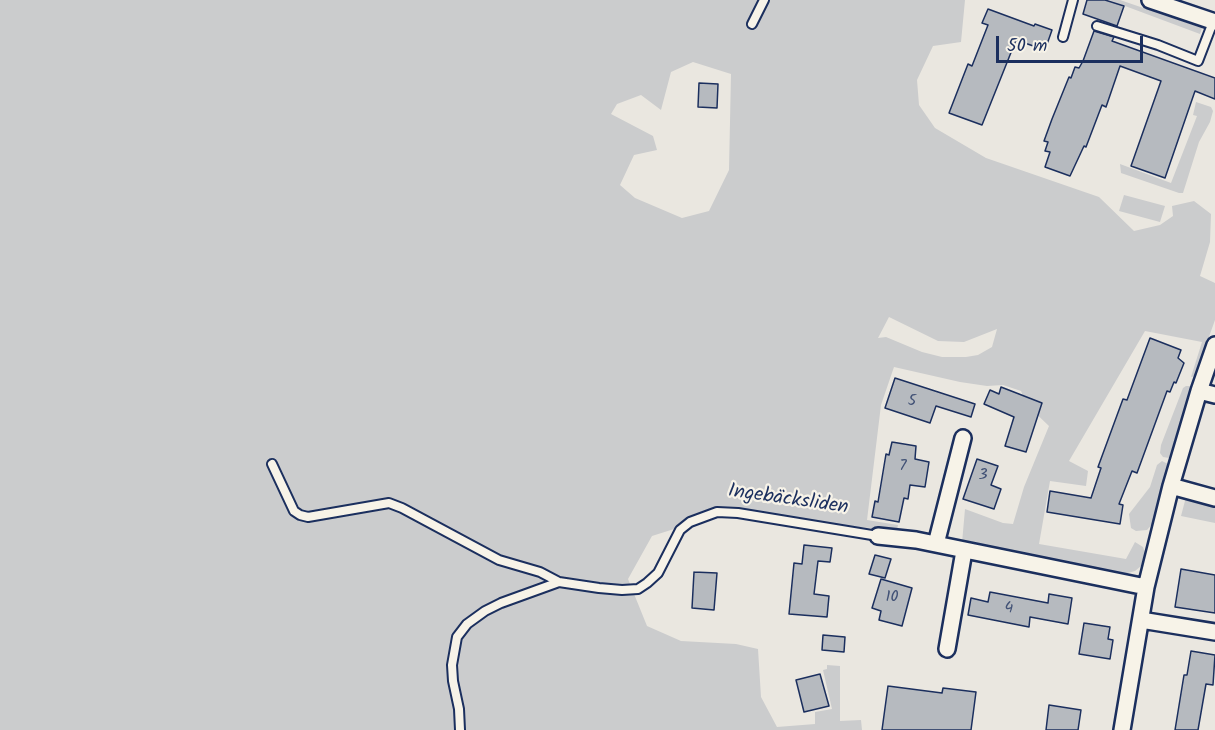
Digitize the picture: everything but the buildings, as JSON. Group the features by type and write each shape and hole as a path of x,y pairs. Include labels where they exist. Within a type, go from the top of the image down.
{"street":[{"path":"1150,0 1214,22"},
{"path":"1122,730 1146,587 1199,391 1215,345"},
{"path":"1199,391 1215,395"},
{"path":"936,544 963,438"},
{"path":"1172,486 1215,498"},
{"name":"Ingebäcksliden","path":"878,536 936,544 1146,587"},
{"path":"947,649 964,551"},
{"path":"1141,620 1215,633"}],"lane":[{"path":"752,24 764,0"},
{"path":"1064,37 1073,0"},
{"path":"1097,26 1158,45 1198,61 1214,22"},
{"path":"272,464 294,511 300,515 308,517 389,503 499,560 540,572 559,582"},
{"name":"Ingebäcksliden","path":"460,730 452,665 457,637 467,624 485,611 510,599 559,582 622,590 642,587 658,573 680,530 690,522 717,512 738,513 878,536"}],"shaded area":[{"path":"0,0 965,0 961,42 933,46 917,80 919,105 935,128 986,158 1099,197 1134,231 1160,225 1173,216 1172,206 1194,201 1211,214 1210,242 1200,276 1215,283 1215,320 1195,376 1191,377 1202,342 1145,331 1069,461 1088,471 1086,486 1050,481 1039,544 1126,559 1135,542 1143,547 1145,553 1141,566 1135,571 1120,575 962,543 965,509 1003,523 1013,524 1024,487 1049,426 1027,405 1021,391 1003,385 987,386 960,382 894,367 881,405 867,520 898,525 897,530 858,527 737,509 652,536 628,579 647,626 681,641 736,644 758,649 761,697 777,727 815,724 815,712 832,709 823,670 827,669 827,665 840,666 840,721 861,720 862,730 0,730","holes":["693,62 731,74 729,170 709,211 682,218 635,198 620,185 634,155 657,150 653,136 611,114 617,104 641,95 661,110 671,72","889,317 938,341 964,342 997,329 992,347 978,355 942,357 922,352 886,337 878,338"]},
{"path":"1109,0 1120,0 1202,28 1200,34"},
{"path":"1196,102 1211,107 1213,111 1199,142 1183,193 1121,173 1120,164 1171,183 1197,116 1193,115"},
{"path":"1124,195 1165,206 1160,222 1119,211"},
{"path":"1191,386 1169,458 1163,457 1160,453 1161,445 1183,388"},
{"path":"1162,461 1168,464 1153,523 1147,530 1136,531 1131,528 1129,514 1150,487 1157,465"},
{"path":"1186,497 1215,505 1215,523 1181,516"}]}
